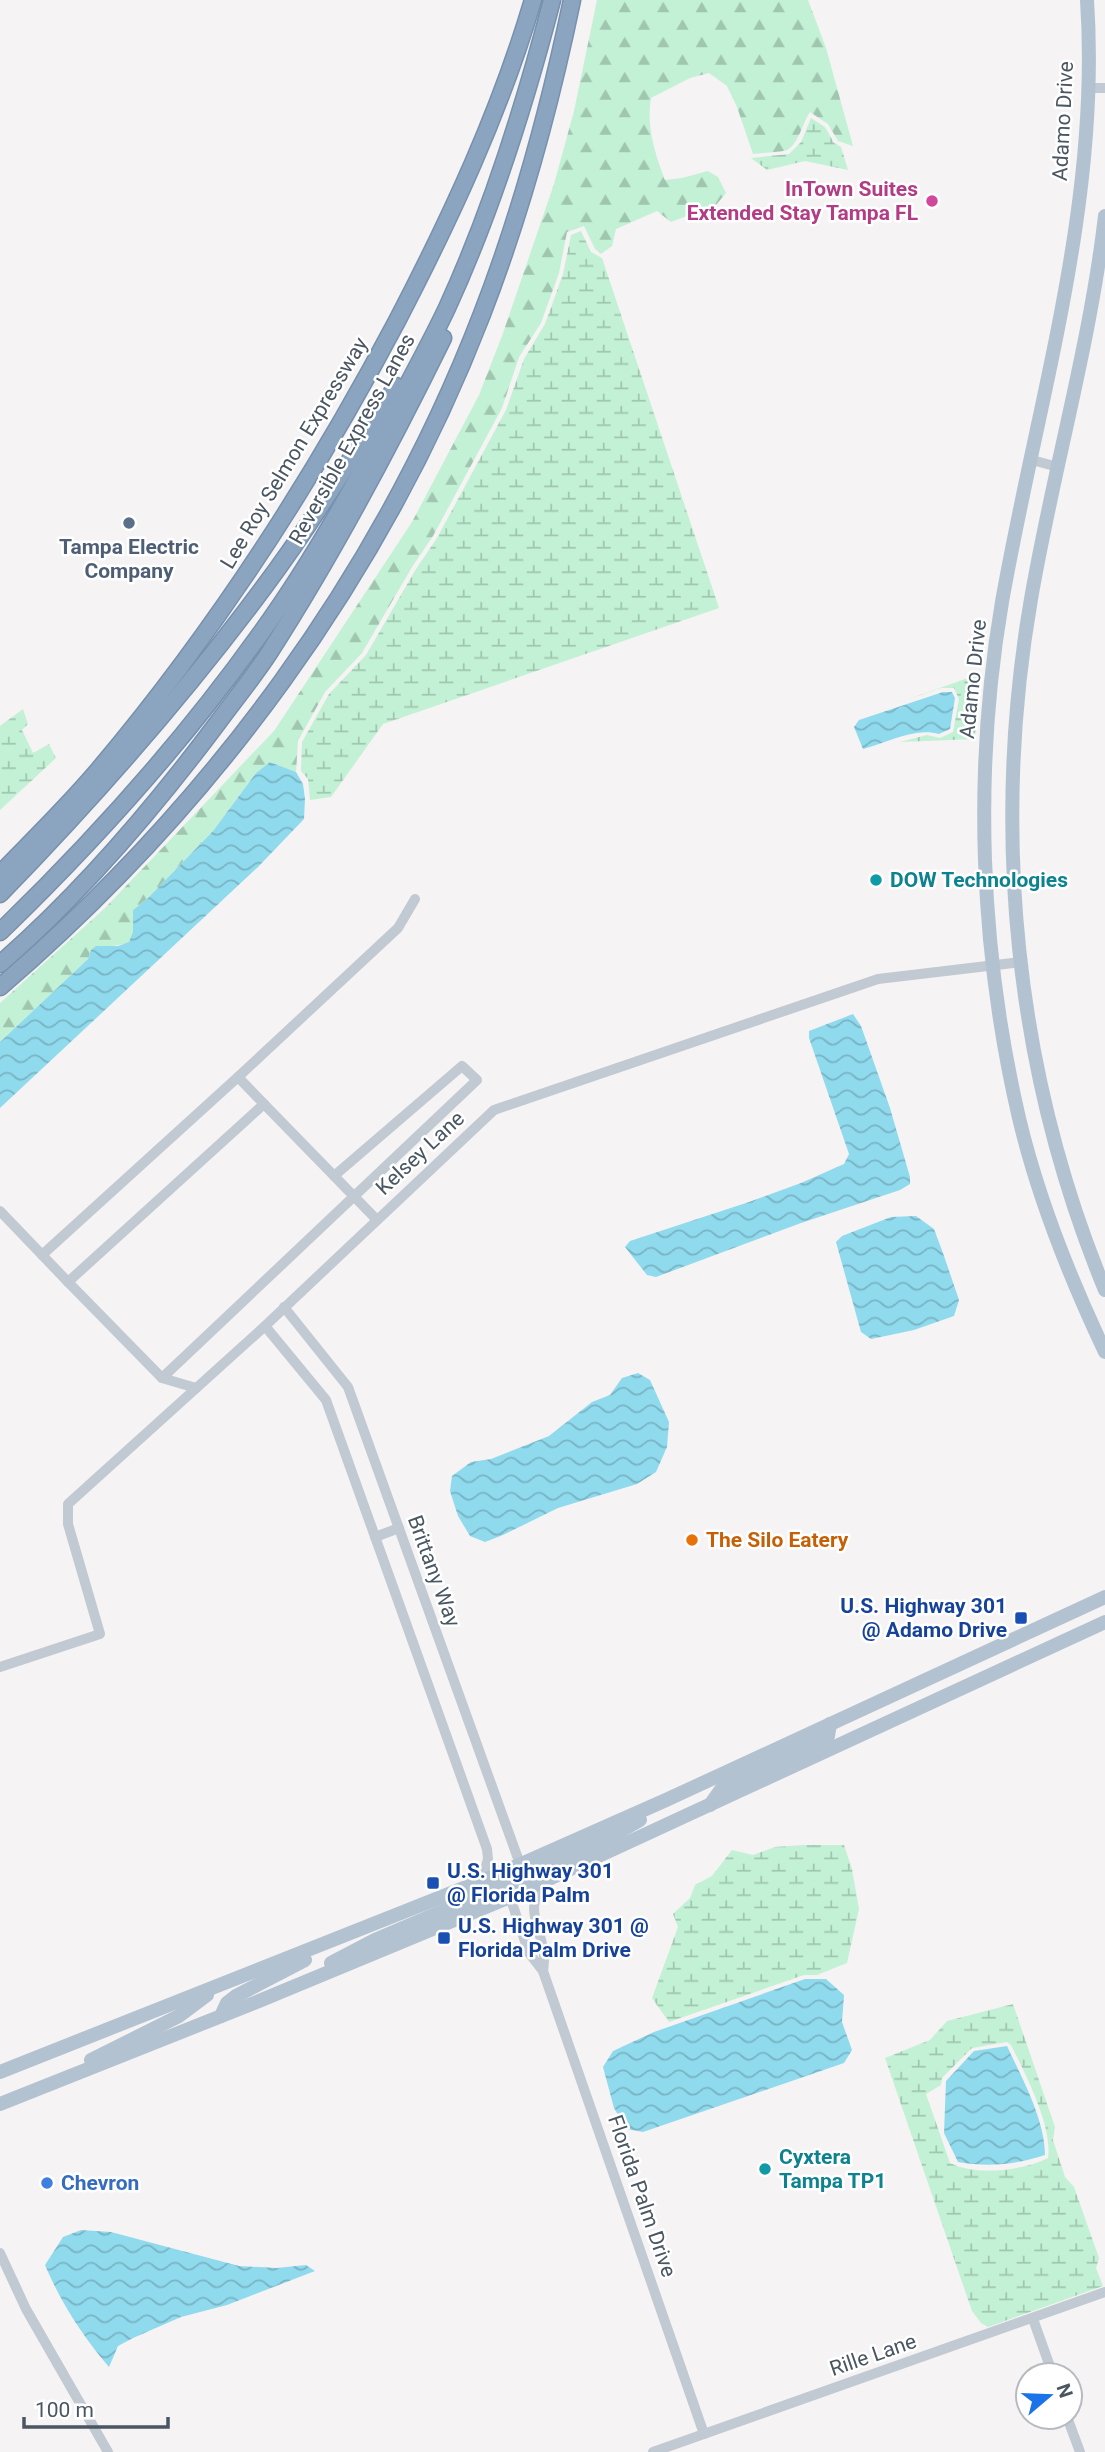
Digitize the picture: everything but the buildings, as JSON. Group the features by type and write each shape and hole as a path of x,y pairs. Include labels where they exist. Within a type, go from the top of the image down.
{"highway":[{"name":"Lee Roy Selmon Expressway","path":"0,874 94,776 162,691 225,605 310,475 389,337 471,172 508,80 533,0"},
{"name":"Reversible Express Lanes","path":"0,932 91,841 210,702 263,631 350,495 446,309 464,266 505,157 552,0"},
{"path":"0,987 116,880 194,794 286,678 375,538 424,447 482,314 529,172 572,0"},
{"path":"0,964 69,897 142,818 200,747 268,656 339,538 392,442 451,321 464,266"},
{"path":"0,894 142,738 263,588 365,436 433,319 446,309"}],"main road":[{"name":"Adamo Drive","path":"1087,0 1088,88 1075,236 1002,601 988,735 984,828 993,965 1009,1070 1028,1150 1057,1239 1105,1352"},
{"path":"1105,216 1094,288 1031,597 1014,737 1011,828 1015,917 1030,1026 1049,1117 1078,1219 1105,1290"},
{"path":"0,2072 482,1881 666,1800 1105,1597"},
{"path":"0,2104 510,1897 1105,1622"},
{"path":"709,1806 722,1788 821,1743 828,1736 830,1724"},
{"path":"510,1897 531,1874 591,1848 642,1819 666,1800"},
{"path":"309,1980 331,1963 375,1940 490,1891 508,1881 520,1864"},
{"path":"221,2016 227,2003 236,1996 374,1924"},
{"path":"64,2079 100,2054 179,2016 197,2004 212,1989"}],"street":[{"path":"1088,88 1105,88"},
{"path":"1032,460 1058,467"},
{"path":"42,1255 239,1077 398,928 415,899"},
{"name":"Kelsey Lane","path":"0,1667 100,1634 68,1524 68,1504 265,1326 494,1110 878,979 1021,962"},
{"path":"162,1378 477,1080 462,1066 334,1176"},
{"path":"239,1077 377,1220"},
{"path":"68,1282 264,1104"},
{"path":"0,1211 162,1378 196,1388"},
{"name":"Brittany Way","path":"284,1307 348,1387 520,1864"},
{"name":"Brittany Way","path":"265,1326 326,1400 487,1849 488,1859 482,1881"},
{"path":"374,1536 399,1528"},
{"path":"437,1706 459,1698"},
{"name":"Florida Palm Drive","path":"543,1971 544,1950 533,1904 545,1881"},
{"name":"Florida Palm Drive","path":"510,1897 529,1953 543,1971 704,2434"},
{"path":"0,2253 26,2309 108,2452"},
{"name":"Rille Lane","path":"653,2452 1105,2292"},
{"path":"1033,2319 1048,2361"},
{"path":"1073,2431 1080,2452"}],"green space":[{"path":"597,0 808,0 826,48 853,146 838,141 828,124 810,112 797,138 787,150 753,154 727,86 709,73 690,78 651,98 651,129 665,180 708,171 718,177 726,193 716,205 671,222 657,211 616,229 612,246 601,254 595,249 584,226 567,232 559,273 541,323 519,357 502,408 433,536 362,653 325,692 298,741 296,772 270,762 256,773 213,831 133,910 133,933 129,943 91,950 88,959 0,1042 0,1003 105,908 274,731 412,522 479,395 502,336 554,184 574,111"},
{"path":"811,118 825,127 834,143 841,147 848,170 805,161 767,170 751,158 789,154 801,142"},
{"path":"581,231 591,252 602,258 719,608 383,724 331,797 310,800 308,779 301,771 302,742 329,694 366,655 437,538 506,410 524,359 545,324 563,274 571,235"},
{"path":"979,674 975,739 900,742 927,735 940,738 953,732 959,699 954,688 941,688 895,704"},
{"path":"23,709 28,724 22,730 33,753 49,744 56,758 0,810 0,726"},
{"path":"844,1845 852,1869 859,1909 847,1963 817,1975 804,1975 669,2022 652,1998 678,1927 673,1914 690,1898 695,1885 712,1876 732,1850 753,1855 775,1847"},
{"path":"1013,2004 1055,2127 1053,2140 1065,2177 1074,2187 1099,2258 1096,2268 1103,2286 988,2327 981,2323 972,2311 885,2058 930,2040 947,2021","holes":["1007,2042 1011,2045 1042,2116 1048,2158 1012,2169 986,2171 950,2163 926,2094 941,2085 942,2078 972,2048"]}],"water":[{"path":"943,692 952,692 955,698 950,729 939,734 910,734 863,749 854,727 859,720"},
{"path":"270,762 296,772 303,784 304,819 258,867 0,1108 0,1042 88,959 91,950 96,946 118,946 129,942 133,932 133,910 213,831 256,773"},
{"path":"853,1014 861,1026 890,1108 910,1184 900,1190 801,1223 656,1277 647,1275 625,1247 630,1241 749,1202 844,1164 849,1154 809,1038 809,1031"},
{"path":"916,1216 934,1229 959,1300 954,1316 914,1330 871,1339 861,1332 836,1242 842,1236 891,1217"},
{"path":"638,1373 650,1380 669,1422 667,1447 656,1472 637,1484 558,1508 485,1542 470,1536 458,1516 450,1491 452,1476 471,1462 491,1459 549,1436 592,1402 610,1395 622,1378"},
{"path":"805,1979 826,1979 844,1995 842,2022 852,2050 844,2063 643,2132 627,2129 614,2108 603,2067 613,2051 654,2032"},
{"path":"1007,2046 1037,2114 1045,2155 1001,2164 958,2162 944,2133 946,2081 974,2051"},
{"path":"81,2230 111,2232 239,2266 277,2268 306,2265 315,2271 227,2305 181,2317 133,2338 118,2346 109,2367 73,2318 45,2265 63,2237"}],"place":[{"name":"InTown Suites Extended Stay Tampa FL","path":"932,201"},
{"name":"Tampa Electric Company","path":"129,523"},
{"name":"DOW Technologies","path":"876,880"},
{"name":"The Silo Eatery","path":"692,1540"},
{"name":"U.S. Highway 301 @ Adamo Drive","path":"1021,1618"},
{"name":"U.S. Highway 301 @ Florida Palm","path":"433,1883"},
{"name":"U.S. Highway 301 @ Florida Palm Drive","path":"444,1938"},
{"name":"Cyxtera Tampa TP1","path":"765,2169"},
{"name":"Chevron","path":"47,2183"}]}
